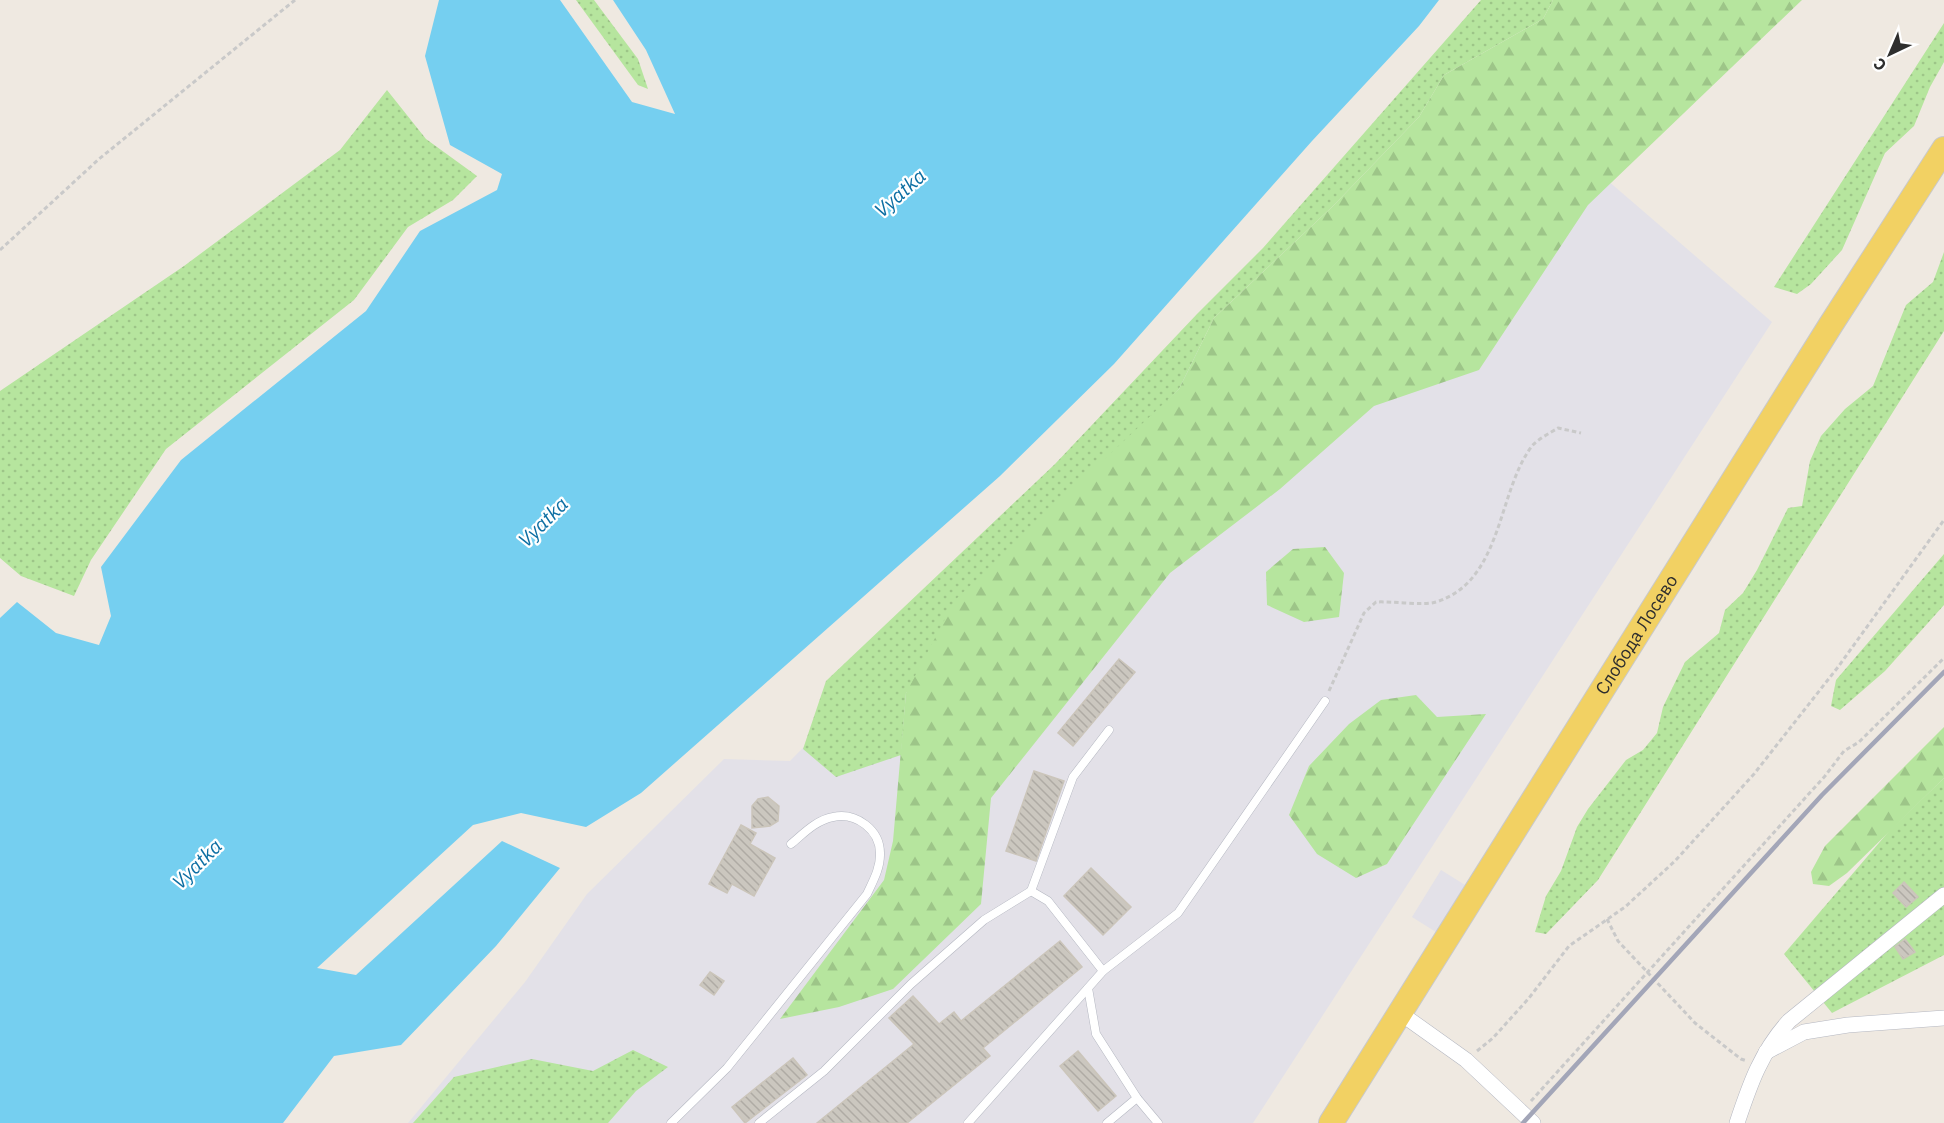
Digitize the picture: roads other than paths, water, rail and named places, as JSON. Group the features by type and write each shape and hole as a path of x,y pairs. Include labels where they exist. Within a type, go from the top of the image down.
{"main road":[{"name":"Слобода Лосево","path":"1331,1123 1792,385 1944,149"}],"street":[{"path":"1737,1123 1761,1058 1789,1021 1944,895"},
{"path":"1400,1013 1466,1060 1528,1117"},
{"path":"1761,1058 1804,1032 1848,1025 1944,1018"}],"lane":[{"path":"968,1123 1103,970 1178,913 1325,701"},
{"path":"759,1123 824,1071 911,984 984,920 1031,891 1073,777 1109,730"},
{"path":"671,1123 727,1068 867,894 877,875 880,853 872,830 855,817 834,817 812,826 791,844"},
{"path":"1031,891 1048,901 1103,970"},
{"path":"1088,988 1096,1034 1137,1098 1158,1123"},
{"path":"1107,1123 1137,1098"}],"water":[{"name":"Vyatka","path":"439,0 560,0 632,102 675,114 646,50 613,0 1439,0 1419,26 1312,141 1114,364 1000,476 641,793 586,827 521,813 473,825 317,968 356,975 502,841 560,868 496,946 401,1045 334,1056 283,1123 0,1123 0,618 17,602 56,633 99,645 111,616 101,567 181,460 366,311 420,231 497,190 502,174 450,145 425,56"}],"railway":[{"path":"1523,1123 1822,795 1944,672"}]}
